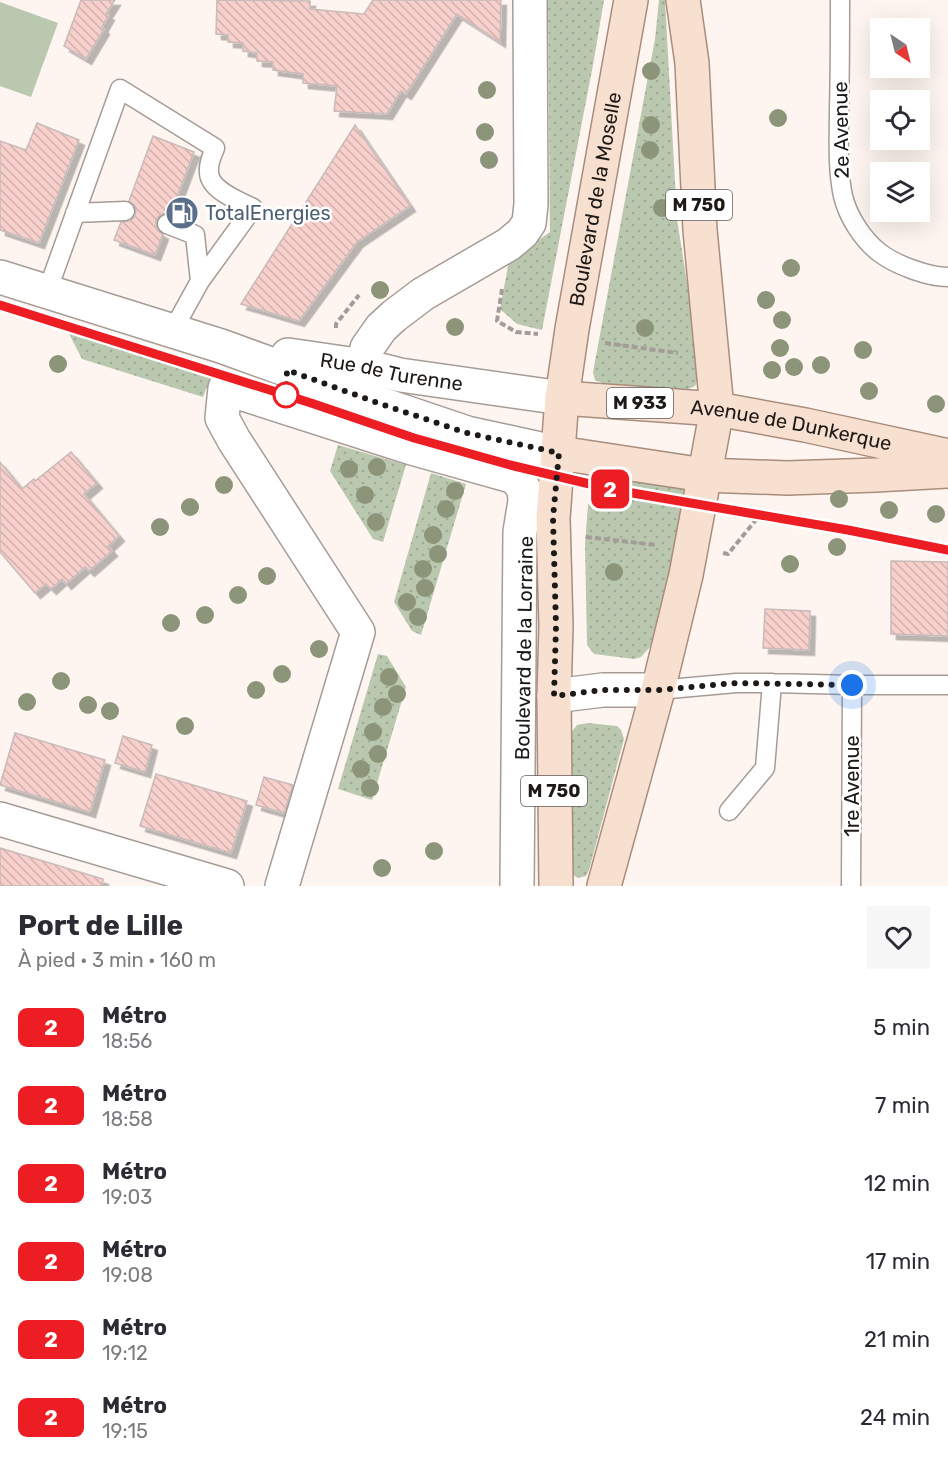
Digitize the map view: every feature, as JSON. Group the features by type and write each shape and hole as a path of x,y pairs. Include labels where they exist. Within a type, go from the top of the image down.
{"main road":[{"name":"Boulevard de la Moselle","path":"562,398 572,329 631,0"},
{"name":"M 750","path":"604,886 658,690 686,575 717,409 700,230 692,63 683,0"},
{"name":"Avenue de Dunkerque","path":"562,398 717,409 805,425 948,456"},
{"name":"M 750","path":"559,453 562,398"},
{"name":"Avenue de Dunkerque","path":"559,453 705,476 787,478 948,471"},
{"name":"Boulevard de la Lorraine","path":"556,886 554,696 556,626 553,518 559,453"}],"street":[{"path":"364,366 367,348 381,328 394,316 423,294 509,244 522,233 529,223 531,204 530,0"},
{"name":"Rue de Turenne","path":"0,277 221,345 450,428 559,453"},
{"name":"Rue de Turenne","path":"221,345 364,366 400,375 562,398"},
{"path":"282,886 358,632 222,418 225,388 412,448 515,477 524,489 525,501 520,532 520,886"},
{"name":"Boulevard de la Lorraine","path":"520,886 526,518"},
{"name":"Boulevard de la Lorraine","path":"554,696 603,690 658,690"},
{"path":"0,819 226,886"}],"lane":[{"name":"2e Avenue","path":"840,0 839,157 843,197 851,217 880,253 898,264 946,277"},
{"path":"47,291 120,89 215,148 208,174 213,183 225,194 253,208 200,280 173,330"},
{"path":"75,213 125,211"},
{"path":"167,224 195,235 200,280"},
{"path":"658,690 736,683 948,685"},
{"path":"729,811 765,768 772,683"},
{"name":"1re Avenue","path":"851,886 852,685"}],"path":[{"path":"336,324 359,295"}],"green space":[{"path":"548,0 604,0 542,330 517,324 500,309 509,261 550,232"},
{"path":"659,0 665,0 677,219 701,372 695,386 684,391 605,384 595,380 593,372 655,39"},
{"path":"0,2 58,23 31,97 0,86"},
{"path":"67,330 211,376 203,397 82,359"},
{"path":"338,445 406,465 383,542 373,539 330,471"},
{"path":"431,473 466,484 421,635 412,631 394,602"},
{"path":"614,480 680,487 688,493 690,498 650,647 641,657 634,659 594,654 587,645 585,544 588,505 593,495 604,483"},
{"path":"378,654 387,656 406,687 372,800 338,789"},
{"path":"588,723 617,726 624,739 589,870 586,876 578,878 570,873 569,736 577,725"}],"building":[{"path":"81,0 115,0 106,14 109,15 102,27 104,29 86,59 64,46"},
{"path":"217,0 310,1 310,9 364,14 373,0 501,0 500,42 457,14 406,94 401,91 387,114 334,111 337,86 303,83 303,74 273,70 273,62 257,61 257,53 243,51 243,43 228,42 228,35 216,34"},
{"path":"37,123 79,140 39,243 0,230 0,141 26,150"},
{"path":"355,125 410,206 357,242 299,321 241,304"},
{"path":"153,136 194,152 171,213 160,215 156,220 158,231 163,234 155,255 114,240 121,222 130,221 135,216 135,206 129,201"},
{"path":"71,452 97,483 84,494 119,536 108,546 112,551 89,571 85,567 66,584 62,579 51,589 46,584 35,593 0,552 0,462 22,489"},
{"path":"891,561 948,562 948,636 891,634"},
{"path":"765,609 810,611 809,650 763,648"},
{"path":"15,733 105,760 90,812 0,785"},
{"path":"123,736 152,745 145,772 115,763"},
{"path":"156,774 247,801 231,853 140,826"},
{"path":"264,777 293,785 284,813 256,805"},
{"path":"0,848 103,879 102,886 0,886"}],"metro line":[{"name":"2","path":"0,305 311,403 414,438 510,465 615,490 848,530 948,550"}],"place":[{"name":"TotalEnergies","path":"182,213"}],"route":[{"path":"286,395 287,370 467,433 559,453 553,518 556,626 554,696 603,690 658,690 736,683 852,685"}]}
